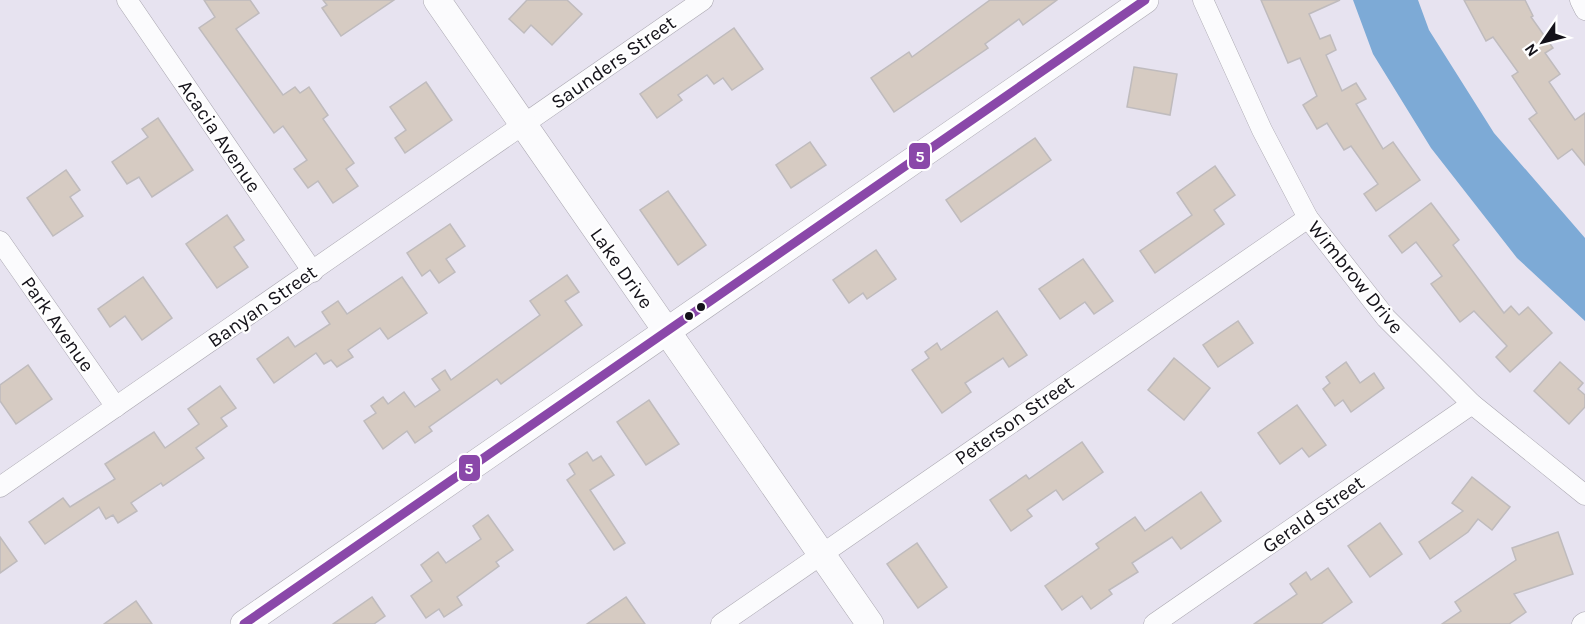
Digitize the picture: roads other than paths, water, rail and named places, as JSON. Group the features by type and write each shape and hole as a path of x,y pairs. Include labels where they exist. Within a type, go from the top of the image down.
{"street":[{"name":"Acacia Avenue","path":"127,0 313,272"},
{"name":"Lake Drive","path":"436,0 870,624"},
{"name":"Saunders Street","path":"523,124 703,0"},
{"path":"244,624 1144,0"},
{"name":"Wimbrow Drive","path":"1203,0 1262,130 1308,218 1386,318 1472,404 1585,495"},
{"name":"Banyan Street","path":"0,487 313,272 523,124"},
{"name":"Peterson Street","path":"721,624 1308,218"},
{"name":"Park Avenue","path":"0,241 116,407"},
{"name":"Gerald Street","path":"1154,624 1472,404"}],"water":[{"path":"1353,0 1418,0 1429,30 1494,133 1585,238 1585,321 1517,258 1431,148 1373,54"}]}
